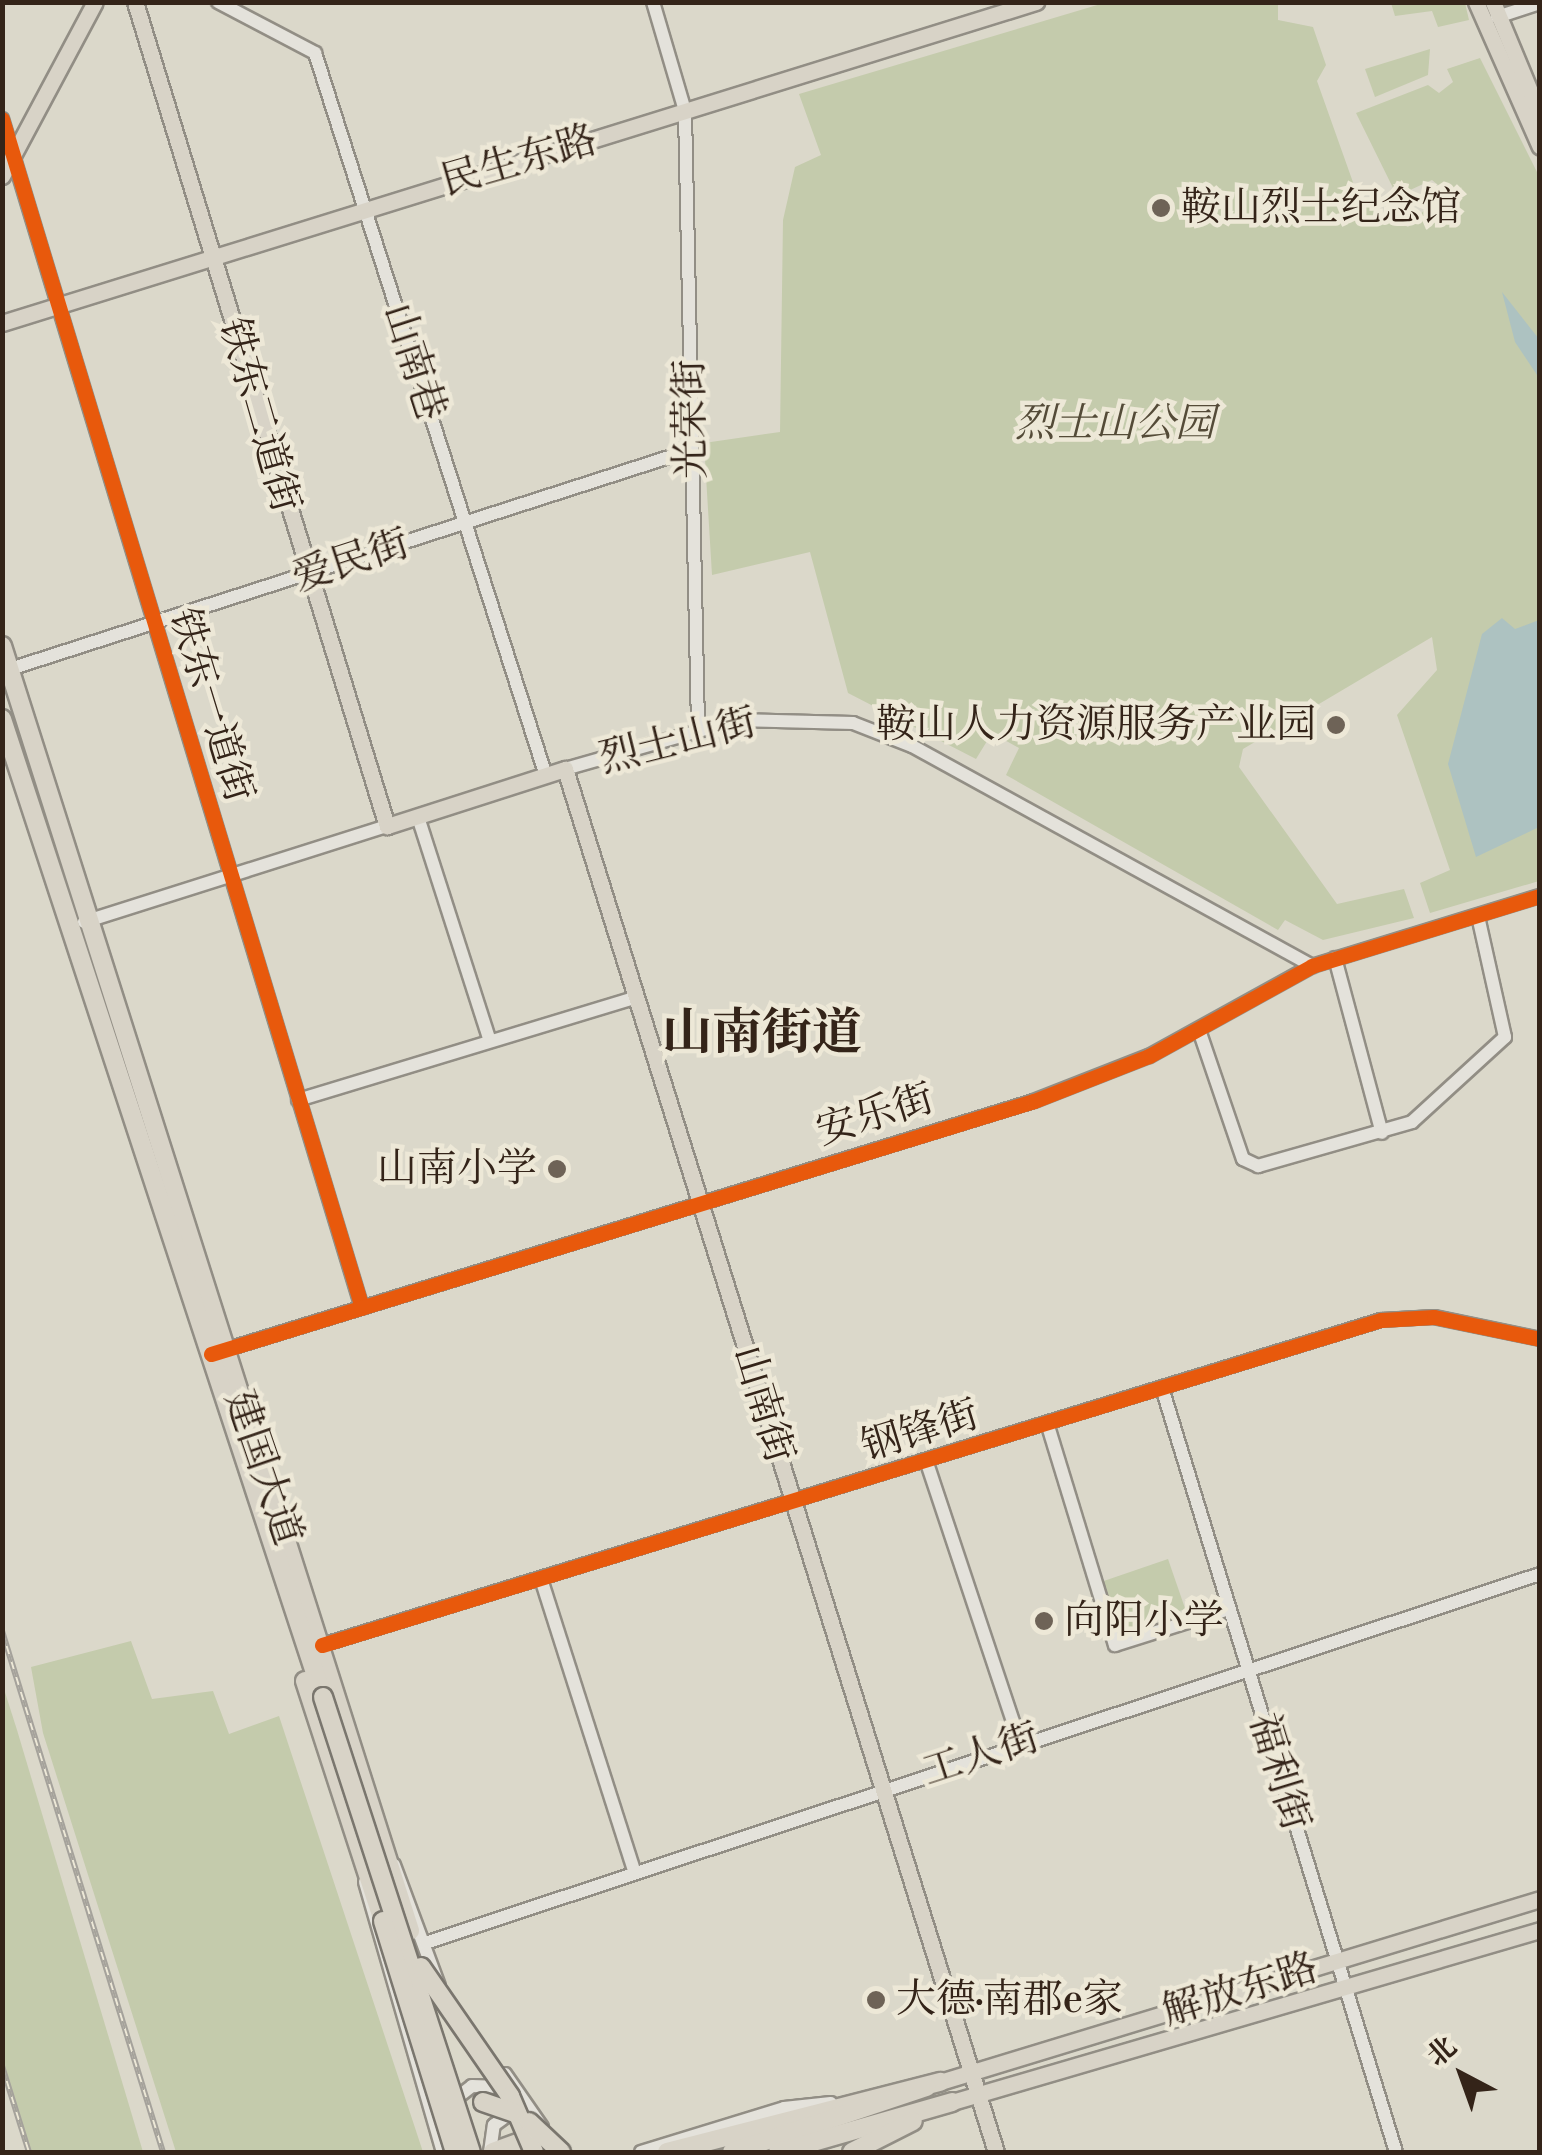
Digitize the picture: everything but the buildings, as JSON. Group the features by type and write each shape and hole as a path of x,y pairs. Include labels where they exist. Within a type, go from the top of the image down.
{"highway":[{"name":"建国大道","path":"2,646 89,920 217,1352 267,1536 471,2152"},
{"name":"建国大道","path":"2,719 68,928 322,1645 384,1847 440,2006 514,2094 530,2120 534,2152"},
{"path":"267,1536 447,2145"},
{"path":"702,2152 931,2085"},
{"path":"667,2152 831,2103 931,2085"},
{"path":"732,2152 931,2085"},
{"path":"514,2094 561,2152"},
{"path":"447,2145 466,2111 483,2102 511,2108 530,2120"},
{"path":"852,2152 952,2102"},
{"path":"778,2152 952,2102"},
{"path":"821,2152 907,2124"},
{"path":"492,2152 521,2142 545,2144"}],"main road":[{"path":"2,176 95,2"},
{"name":"铁东二道街","path":"135,2 306,576 387,826"},
{"name":"民生东路","path":"2,323 365,206 686,112 993,9 1036,2"},
{"path":"1476,2 1540,147"},
{"path":"1495,10 1540,114"},
{"name":"烈士山街","path":"387,826 565,770"},
{"name":"山南街","path":"565,770 879,1788 996,2152"},
{"name":"解放东路","path":"931,2085 1540,1898"},
{"name":"解放东路","path":"952,2102 1540,1930"}],"street":[{"name":"山南巷","path":"218,2 316,53 546,776"},
{"name":"光荣街","path":"653,2 686,112 698,728"},
{"path":"1495,10 1540,3"},
{"name":"铁东一道街","path":"2,119 362,1308"},
{"name":"爱民街","path":"10,669 692,450"},
{"name":"烈士山街","path":"565,770 698,728 778,718 883,733 1312,966"},
{"path":"418,817 490,1041"},
{"name":"烈士山街","path":"68,928 387,826"},
{"name":"安乐街","path":"217,1352 1034,1100 1199,1030 1312,966 1540,896"},
{"path":"1199,1030 1244,1159 1258,1166 1382,1134 1412,1122 1506,1036 1478,916"},
{"path":"1335,958 1382,1134"},
{"path":"298,1100 636,998"},
{"name":"钢锋街","path":"322,1645 542,1582 1406,1316 1539,1338"},
{"name":"福利街","path":"1163,1391 1396,2152"},
{"path":"1048,1426 1115,1645 1228,1609"},
{"path":"927,1463 1020,1743"},
{"name":"工人街","path":"418,1937 634,1871 1540,1574"},
{"path":"542,1582 634,1871"},
{"path":"363,1860 368,1911 447,2145"},
{"path":"447,2145 462,2091 492,2084 514,2094"},
{"path":"641,2152 784,2108 831,2103"},
{"path":"492,2152 503,2115 530,2120 553,2152"},
{"path":"545,2144 569,2152"}],"green space":[{"name":"烈士山公园","path":"1104,3 1278,3 1278,20 1313,27 1326,65 1317,81 1360,202 1408,227 1444,190 1432,180 1397,196 1356,113 1428,85 1439,93 1453,82 1447,69 1480,58 1539,176 1539,881 1430,913 1420,883 1450,870 1397,715 1437,670 1432,637 1243,749 1239,767 1337,904 1404,889 1414,918 1323,940 1285,920 1278,930 1006,775 1019,748 992,733 976,759 848,693 810,552 712,575 704,443 780,432 783,220 795,167 821,155 799,94"},
{"path":"1391,3 1465,3 1469,20 1438,27 1432,11 1395,16"},
{"path":"1430,49 1428,75 1375,97 1365,69"},
{"path":"1168,1559 1185,1609 1118,1632 1101,1582"},
{"path":"131,1641 152,1699 213,1691 229,1734 279,1716 423,2152 176,2152 43,1733 31,1667"},
{"path":"3,1686 143,2152 30,2152 3,2075"}],"shaded area":[{"path":"1502,292 1539,339 1539,378 1515,342"},
{"path":"1502,618 1515,629 1539,620 1539,827 1476,857 1448,764 1482,634"}],"railway":[{"path":"2,1631 163,2152"},
{"path":"2,2066 29,2152"}],"cycle path":[{"path":"2,119 362,1308"},
{"path":"211,1354 1034,1101 1149,1056 1312,966 1540,896"},
{"path":"322,1645 1381,1320 1434,1317 1540,1339"}],"place":[{"name":"鞍山烈士纪念馆","path":"1161,208"},
{"name":"鞍山人力资源服务产业园","path":"1336,725"},
{"name":"山南小学","path":"557,1169"},
{"name":"向阳小学","path":"1044,1621"},
{"name":"大德·南郡e家","path":"876,2000"}],"district":[{"name":"山南街道","path":"762,1035"}]}
